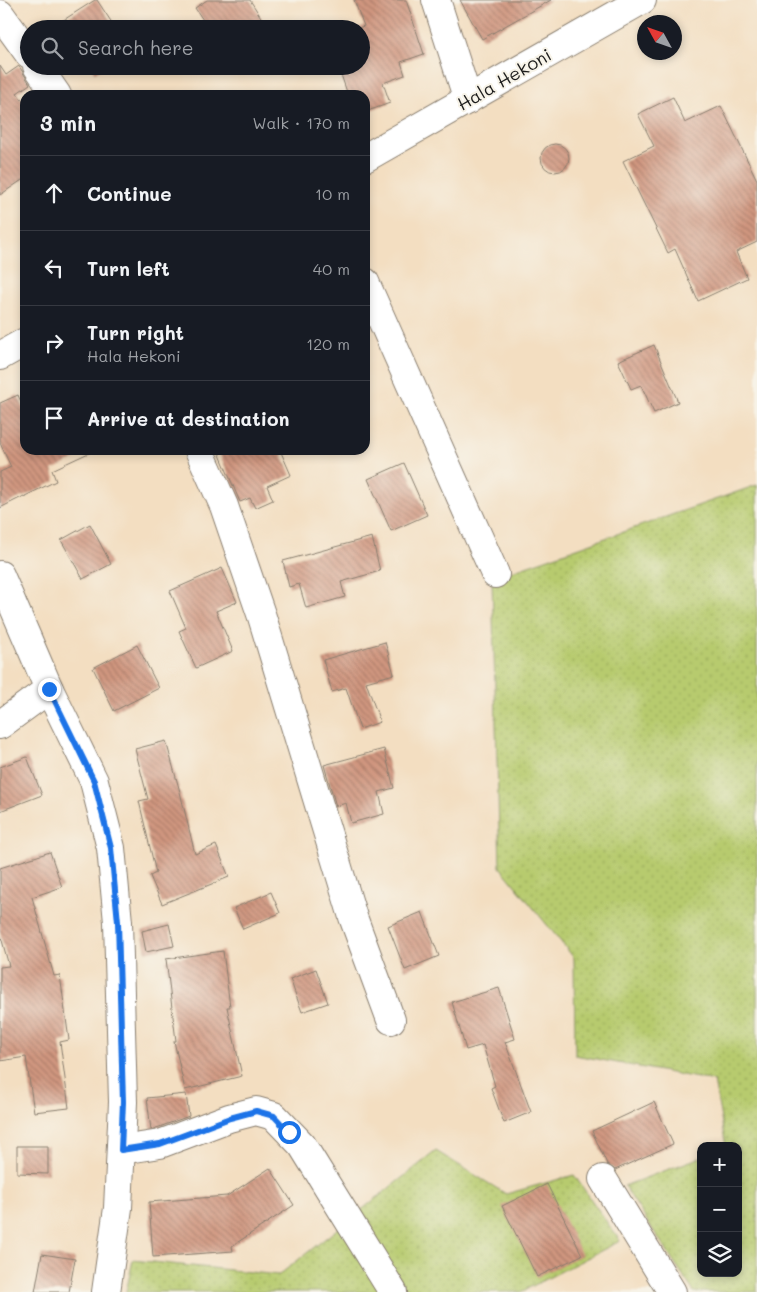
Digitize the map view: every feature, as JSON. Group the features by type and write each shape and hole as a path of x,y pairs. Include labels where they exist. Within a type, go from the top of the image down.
{"street":[{"path":"436,0 468,100"},
{"name":"Hala Hekoni","path":"370,155 642,0"},
{"path":"0,14 20,42"},
{"path":"44,75 54,90"},
{"path":"370,293 495,574"},
{"path":"0,356 20,345"},
{"path":"202,455 224,506 262,617 353,917 391,1020"},
{"path":"0,575 49,689 94,781 111,848 118,922 123,1102 118,1208 106,1292"},
{"path":"0,725 49,689"},
{"path":"121,1150 160,1144 230,1118 256,1111 274,1116 302,1145 393,1292"},
{"path":"603,1179 672,1292"}],"green space":[{"path":"757,485 757,1292 694,1292 624,1186 697,1159 697,1277 742,1277 742,1142 725,1142 714,1081 575,1055 574,958 500,867 492,581 503,574"},
{"path":"436,1151 506,1194 574,1175 620,1241 521,1292 126,1292 133,1260 279,1275"}],"building":[{"path":"97,0 110,20 64,20"},
{"path":"207,0 250,0 262,19 203,20 195,8"},
{"path":"354,0 406,0 424,54 401,62 405,75 383,83 390,103 370,110 370,90 346,90 341,75 370,75 370,20 362,20"},
{"path":"460,0 551,0 482,39"},
{"path":"0,66 6,75 19,66 20,75 24,75 30,84 17,93 20,97 20,181 0,195"},
{"path":"673,97 685,123 721,106 757,180 757,242 736,252 747,278 698,301 675,249 668,253 623,161 654,146 638,114"},
{"path":"555,144 565,148 569,158 565,168 555,172 545,168 541,158 545,148"},
{"path":"654,345 678,402 654,413 641,385 631,389 618,361"},
{"path":"18,395 20,400 20,455 84,455 52,470 56,481 25,496 25,498 24,496 0,508 0,472 11,467 0,443 0,403"},
{"path":"220,455 282,455 291,475 267,486 273,500 255,508 250,498 240,502"},
{"path":"404,463 427,515 391,531 368,479"},
{"path":"90,524 111,564 83,579 61,540"},
{"path":"372,537 380,571 341,582 345,597 306,608 299,584 289,587 283,561"},
{"path":"222,568 237,602 216,611 233,651 196,668 179,631 186,628 170,591"},
{"path":"385,642 394,674 366,682 380,722 360,729 346,688 332,692 323,660"},
{"path":"137,645 159,688 114,711 93,668"},
{"path":"166,741 195,854 216,845 229,877 162,904 150,876 156,873 139,801 148,799 135,749"},
{"path":"384,749 394,788 379,792 384,814 351,823 346,803 336,806 324,765"},
{"path":"27,757 42,795 0,811 0,767"},
{"path":"50,852 62,887 32,897 54,976 60,975 69,1040 60,1042 69,1108 34,1112 26,1057 0,1061 0,967 9,966 0,933 0,868"},
{"path":"271,892 280,913 243,929 234,908"},
{"path":"422,912 439,956 405,970 388,926"},
{"path":"169,924 174,946 146,952 142,931"},
{"path":"223,951 230,1007 227,1007 242,1076 185,1090 174,1041 176,1041 166,959"},
{"path":"316,969 328,1003 302,1012 290,979"},
{"path":"499,988 515,1039 505,1042 531,1112 504,1123 491,1088 495,1086 483,1045 466,1050 452,1002"},
{"path":"186,1094 189,1116 151,1130 147,1098"},
{"path":"654,1102 673,1144 615,1170 607,1164 592,1131"},
{"path":"17,1146 48,1146 48,1174 17,1173"},
{"path":"270,1168 294,1205 232,1246 233,1251 153,1257 149,1202 227,1196"},
{"path":"547,1184 582,1255 537,1277 502,1206"},
{"path":"42,1254 75,1259 69,1292 35,1292"}],"route":[{"path":"49,689 94,781 111,848 118,922 123,1102 121,1150 160,1144 230,1118 256,1111 274,1116 289,1132"}]}
